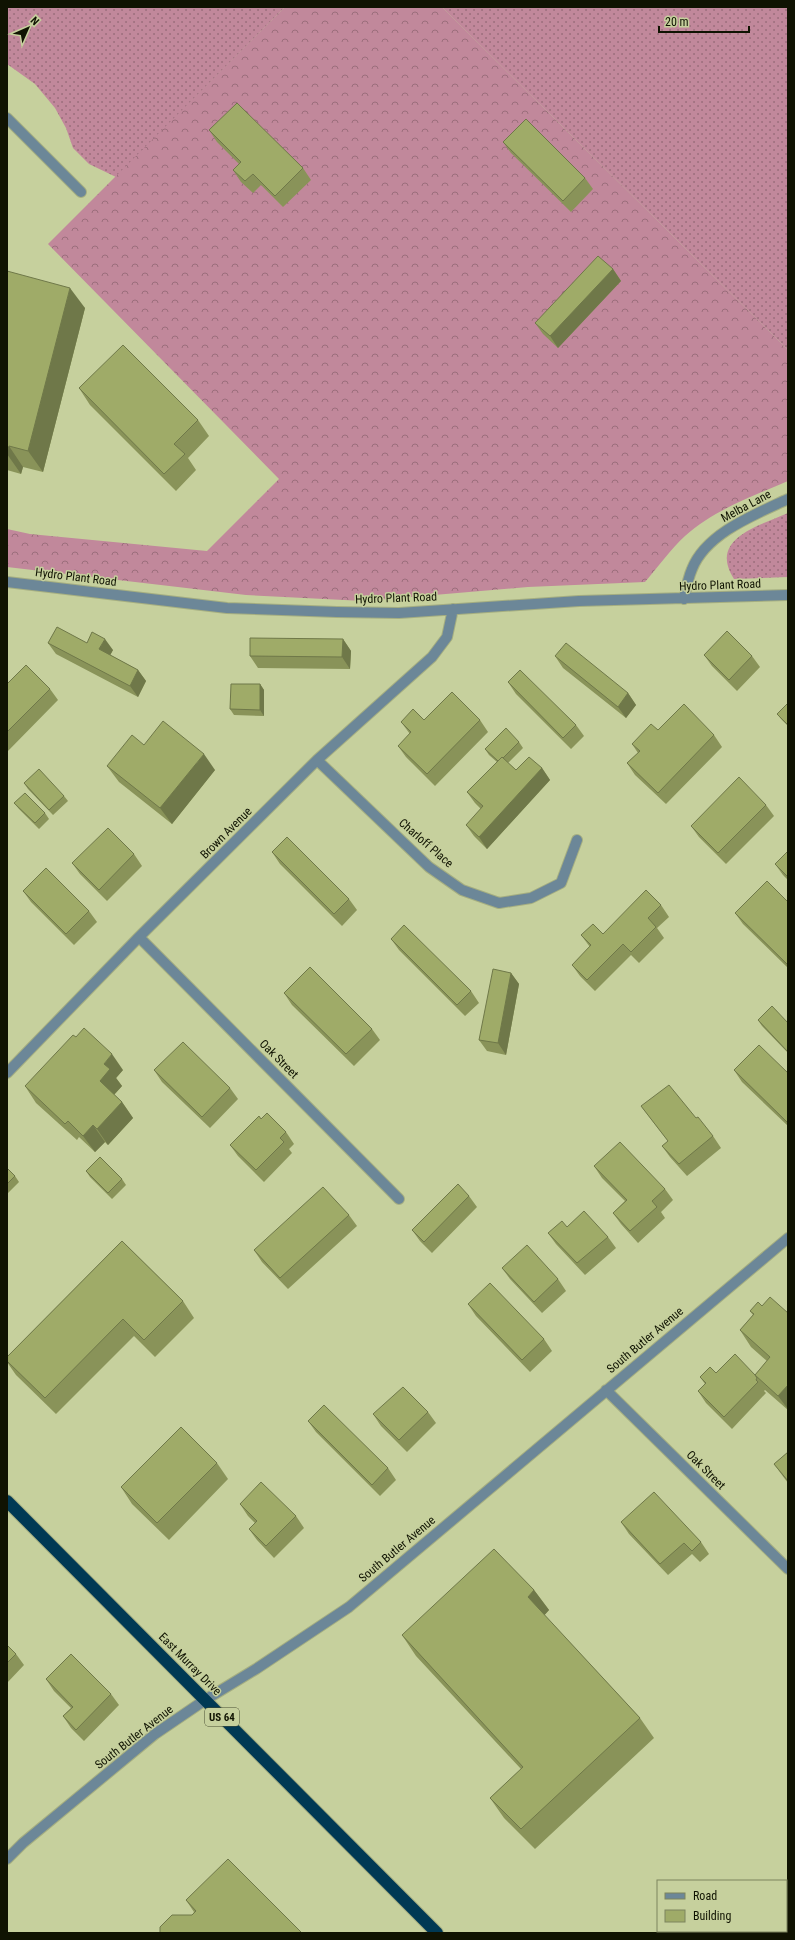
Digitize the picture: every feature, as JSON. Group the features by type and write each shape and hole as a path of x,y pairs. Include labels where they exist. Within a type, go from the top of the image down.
{"highway":[{"name":"East Murray Drive","path":"7,1501 437,1933"}],"street":[{"path":"7,118 81,192"},
{"name":"Melba Lane","path":"684,599 692,568 703,551 720,535 746,519 788,499"},
{"name":"Hydro Plant Road","path":"7,582 228,608 392,613 579,601 788,595"},
{"name":"Brown Avenue","path":"7,1073 139,937 317,760 432,658 447,637 454,609"},
{"name":"Charloff Place","path":"317,760 430,866 462,890 499,903 531,898 562,883 577,840"},
{"name":"Oak Street","path":"139,937 399,1199"},
{"name":"South Butler Avenue","path":"7,1859 23,1843 155,1734 205,1700 256,1669 348,1607 788,1238"},
{"name":"Oak Street","path":"606,1390 788,1569"}],"green space":[{"path":"7,7 285,7 116,177 89,164 73,148 66,128 55,108 35,84 7,64"},
{"path":"285,7 442,7 788,350 788,481 734,504 696,527 685,536 645,582 528,587 364,601 246,595 7,567 7,529 30,534 207,551 279,479 48,244"},
{"path":"442,7 788,7 788,350"},
{"path":"788,513 788,577 734,579 728,565 727,553 732,544 740,536 751,529"}],"building":[{"path":"237,103 303,168 275,196 253,174 245,181 233,170 241,162 209,130"},
{"path":"526,119 585,178 563,201 503,142"},
{"path":"598,256 613,269 550,336 535,323"},
{"path":"7,271 70,288 28,451 9,446 7,453"},
{"path":"123,345 198,420 174,444 185,454 164,474 79,388"},
{"path":"57,627 87,643 92,632 105,639 99,649 138,670 130,686 48,643"},
{"path":"727,631 752,656 729,680 704,655"},
{"path":"250,638 343,639 342,657 250,656"},
{"path":"566,643 628,693 618,707 555,656"},
{"path":"26,665 50,689 7,732 7,684"},
{"path":"520,670 576,725 563,738 508,682"},
{"path":"231,684 260,684 260,710 230,709"},
{"path":"452,692 480,720 427,774 398,746 411,732 401,722 413,709 424,720"},
{"path":"788,703 788,725 777,714"},
{"path":"684,704 714,735 658,793 627,763 640,751 632,744 651,724 658,730"},
{"path":"163,721 204,754 160,808 107,766 132,735 144,745"},
{"path":"506,728 519,742 498,761 485,749"},
{"path":"502,757 516,770 529,757 542,768 479,837 466,825 483,806 467,792"},
{"path":"39,769 64,796 49,810 24,783"},
{"path":"739,777 766,805 718,853 691,826"},
{"path":"25,793 45,813 35,823 14,803"},
{"path":"108,828 134,854 99,890 72,863"},
{"path":"287,837 349,899 334,914 272,852"},
{"path":"788,851 788,877 775,864"},
{"path":"46,868 89,911 66,934 23,891"},
{"path":"767,881 788,902 788,965 735,913"},
{"path":"646,890 661,905 648,918 656,927 631,952 623,944 587,980 572,965 591,945 581,935 593,924 603,934"},
{"path":"404,925 471,991 457,1005 391,939"},
{"path":"310,967 372,1029 346,1054 284,993"},
{"path":"493,969 511,973 498,1043 479,1040"},
{"path":"772,1006 788,1023 788,1052 758,1020"},
{"path":"84,1028 112,1054 104,1064 110,1069 100,1081 122,1102 97,1129 93,1125 83,1136 68,1121 65,1124 25,1086 73,1035 76,1037"},
{"path":"183,1042 230,1088 202,1117 154,1070"},
{"path":"759,1045 788,1073 788,1123 734,1070"},
{"path":"669,1085 713,1136 679,1164 662,1146 668,1141 641,1106"},
{"path":"267,1113 286,1132 280,1138 284,1142 256,1170 230,1145 259,1116 261,1119"},
{"path":"620,1142 665,1189 652,1201 657,1207 630,1231 613,1213 627,1200 594,1166"},
{"path":"100,1157 122,1179 108,1193 86,1171"},
{"path":"7,1168 15,1176 7,1184"},
{"path":"458,1184 469,1196 424,1242 412,1230"},
{"path":"323,1187 349,1215 280,1278 254,1250"},
{"path":"584,1211 608,1237 577,1263 548,1233 562,1221 567,1227"},
{"path":"122,1241 183,1301 144,1340 123,1319 45,1398 7,1361 7,1357"},
{"path":"527,1245 558,1279 534,1302 502,1268"},
{"path":"490,1283 544,1339 522,1360 468,1304"},
{"path":"770,1297 788,1313 788,1385 778,1396 755,1375 770,1357 740,1330 754,1314 750,1311 758,1302 762,1306"},
{"path":"735,1354 755,1375 758,1382 724,1417 698,1391 706,1383 700,1377 710,1367 716,1373"},
{"path":"403,1387 428,1412 399,1440 373,1414"},
{"path":"324,1405 388,1468 372,1485 308,1421"},
{"path":"181,1427 217,1463 157,1523 121,1487"},
{"path":"788,1452 788,1481 774,1464"},
{"path":"261,1482 296,1516 266,1546 249,1529 257,1521 240,1504"},
{"path":"654,1492 701,1542 692,1551 684,1543 660,1564 621,1522"},
{"path":"494,1549 534,1590 528,1597 640,1718 521,1829 490,1798 523,1767 402,1635"},
{"path":"7,1645 16,1654 7,1663"},
{"path":"71,1654 111,1694 76,1730 63,1716 73,1707 46,1679"},
{"path":"228,1859 302,1933 160,1933 160,1927 172,1915 192,1915 196,1911 186,1900"}]}
